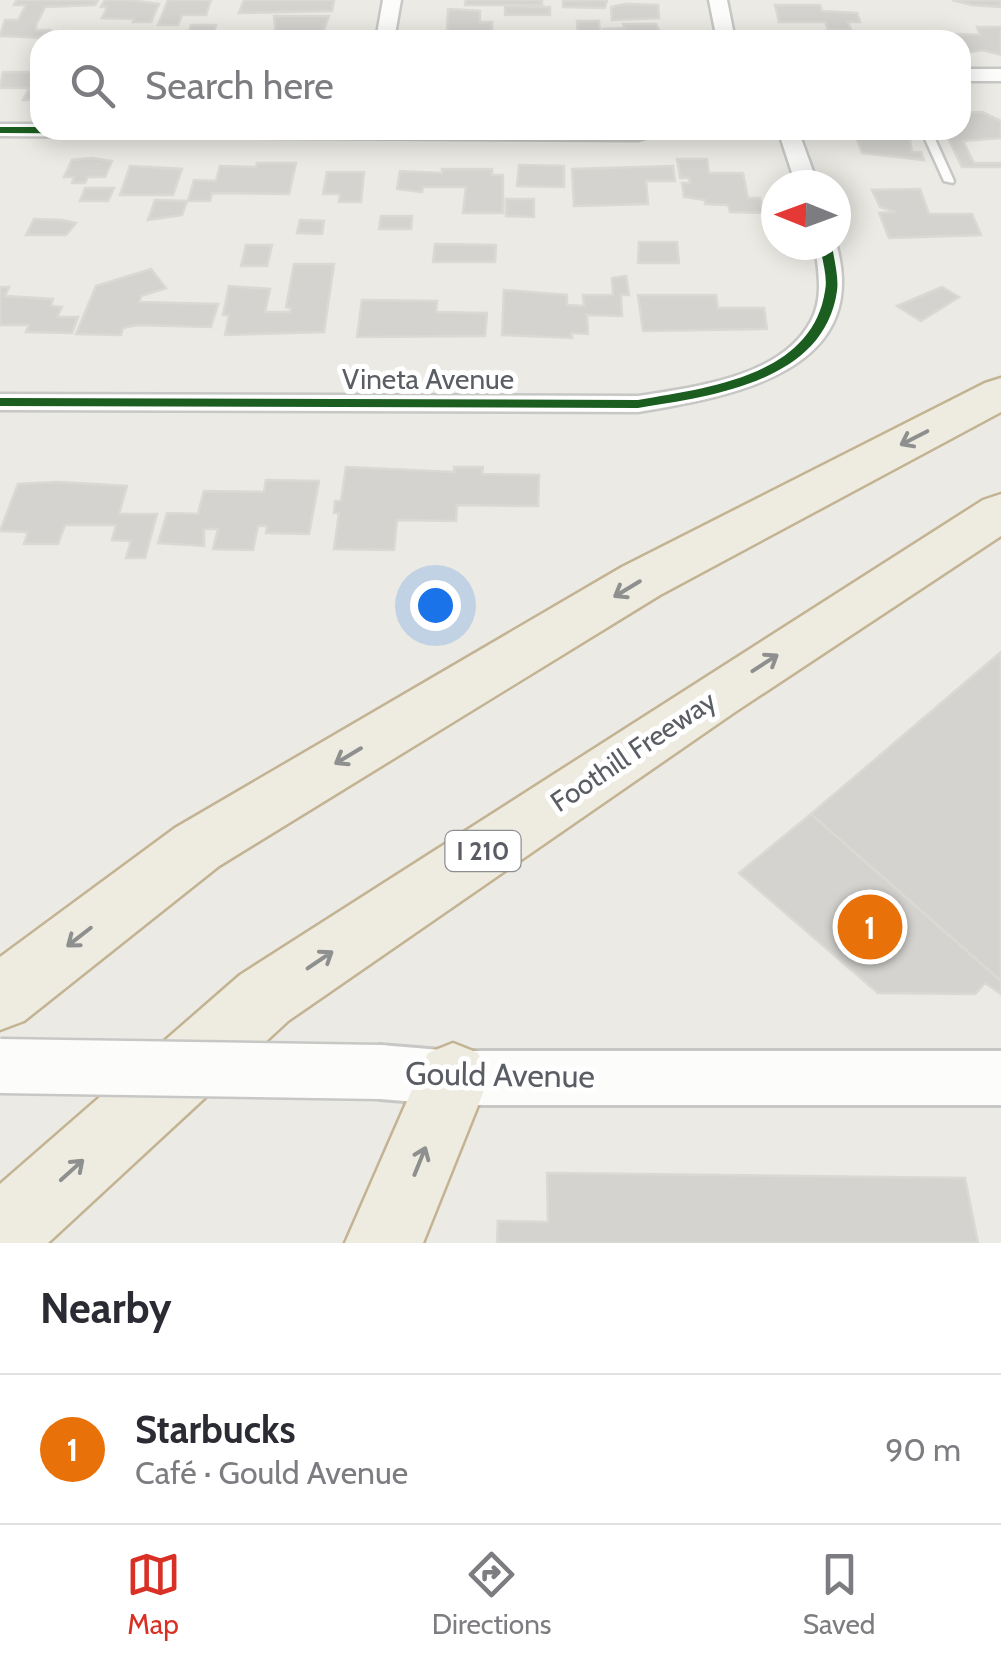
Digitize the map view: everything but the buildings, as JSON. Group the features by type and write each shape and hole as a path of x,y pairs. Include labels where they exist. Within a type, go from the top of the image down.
{"highway":[{"path":"0,998 197,846 641,581 1001,393"},
{"name":"Foothill Freeway","path":"0,1235 264,998 715,696 1001,512"},
{"path":"384,1243 453,1078"}],"main road":[{"name":"Gould Avenue","path":"0,1066 380,1072 453,1078 1001,1078"}],"street":[{"path":"387,30 392,0"},
{"path":"718,0 724,30"},
{"path":"971,75 1001,76"},
{"path":"0,130 30,130"},
{"path":"792,140 803,170"},
{"name":"Vineta Avenue","path":"0,402 638,404 727,390 795,359 826,316 834,272 830,260"}],"lane":[{"path":"930,140 949,182"}],"cycle path":[{"path":"0,130 30,130"},
{"path":"0,402 638,404 673,398 746,380 779,365 806,346 825,320 832,287 828,260"}],"place":[{"name":"Starbucks","path":"870,927"}]}
